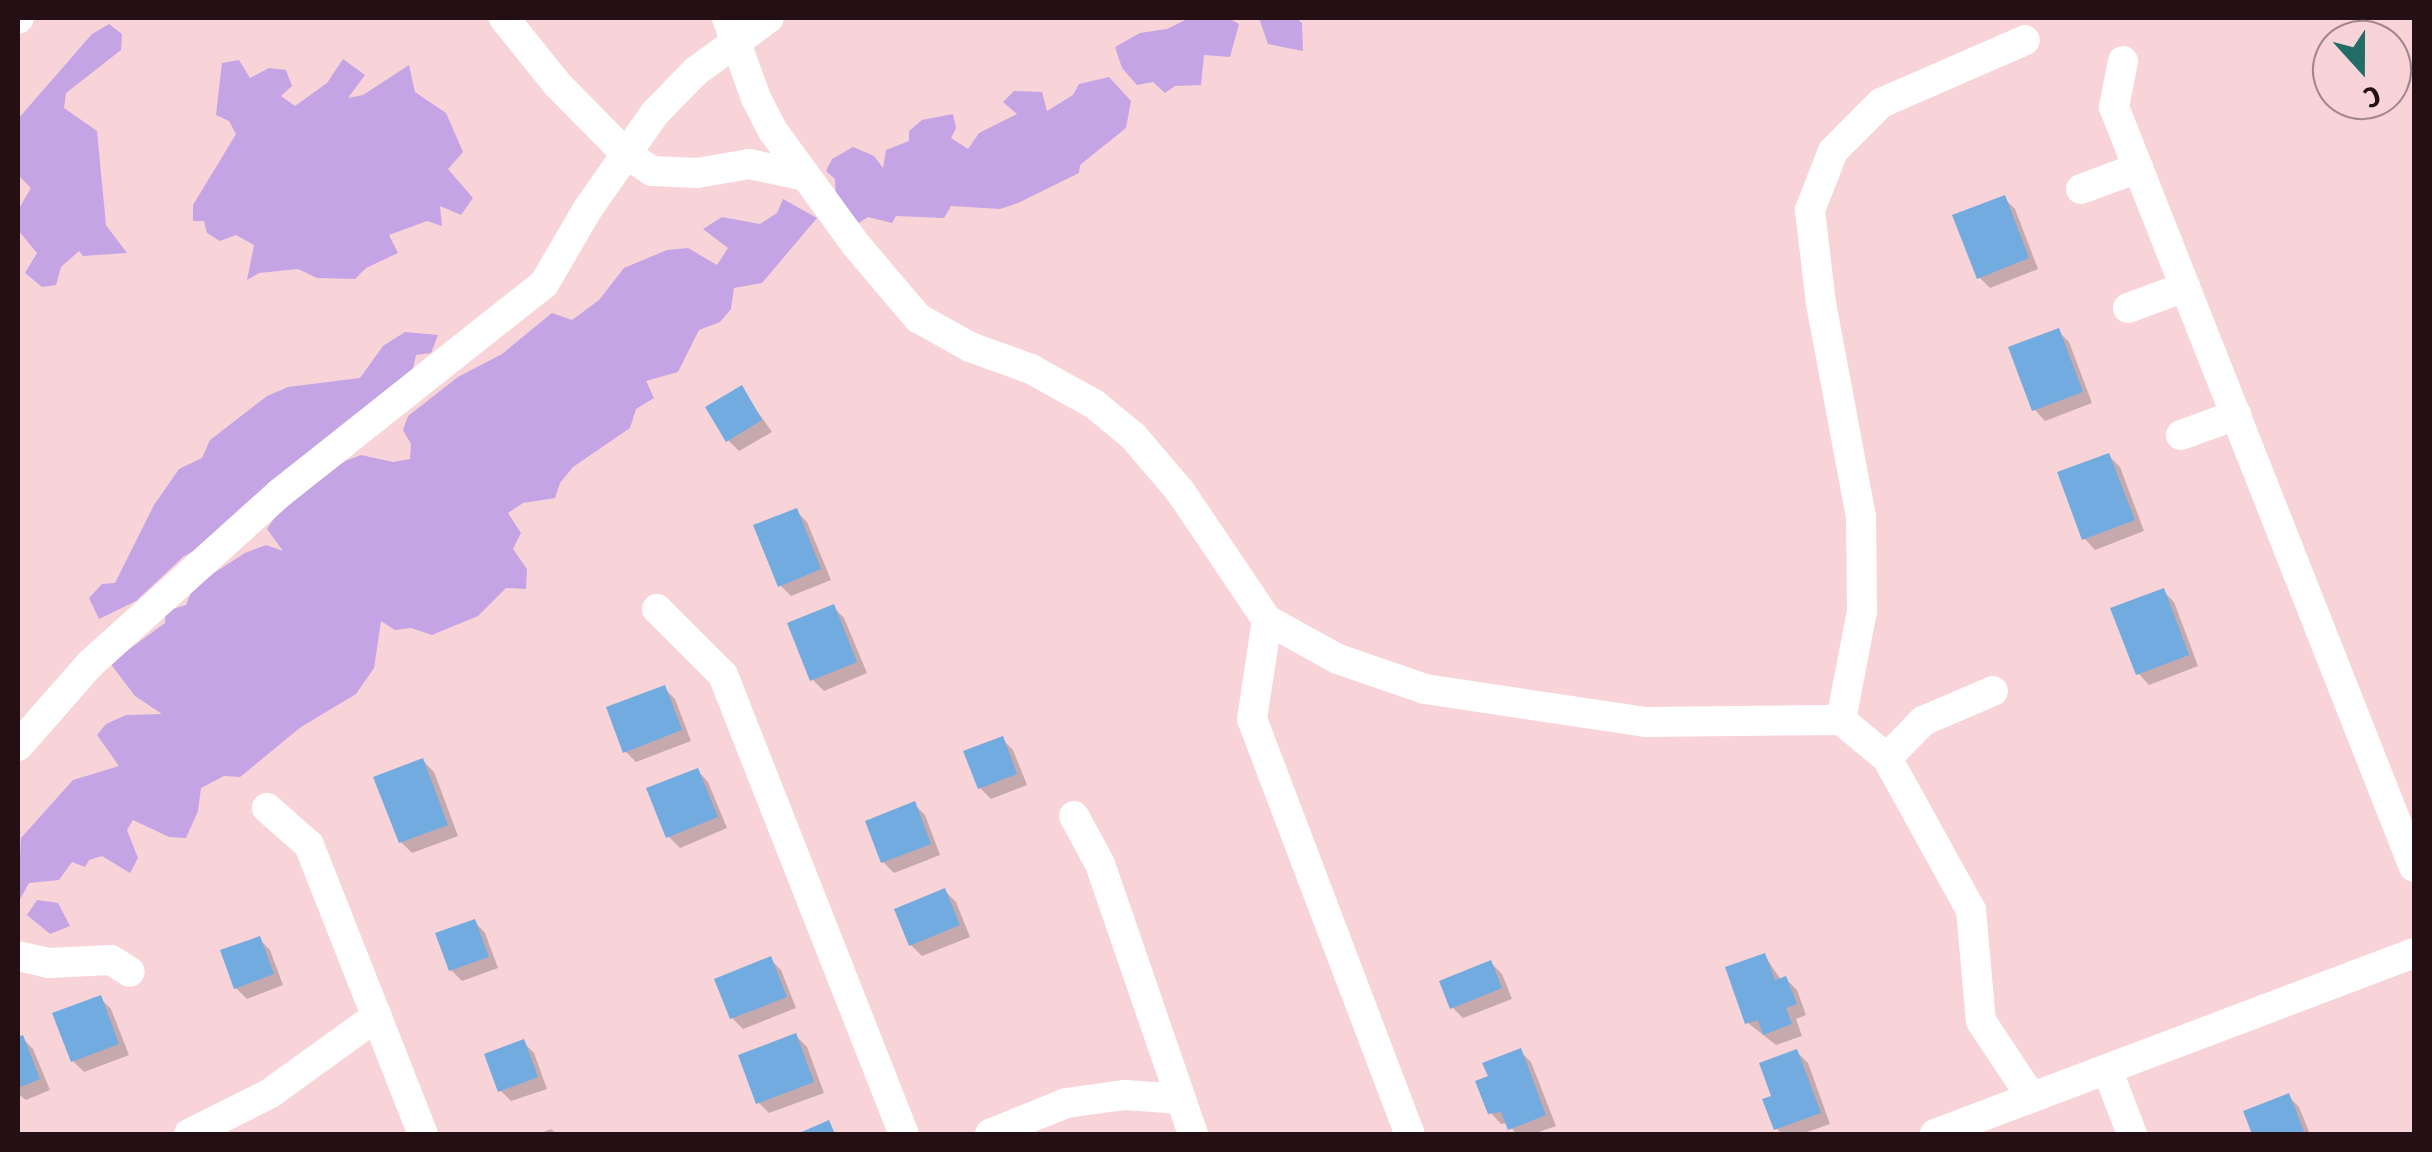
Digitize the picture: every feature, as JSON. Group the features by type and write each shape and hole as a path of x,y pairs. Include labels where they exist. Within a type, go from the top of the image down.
{"street":[{"path":"504,18 557,84 626,154 652,171 697,172 748,164 806,176"},
{"path":"18,746 90,664 280,493 544,284 655,113 733,25 769,18"},
{"path":"733,25 756,98 806,176 918,318 1094,404 1133,436 1180,490 1267,620 1338,660 1425,689 1646,722 1841,720 1887,758 1971,910 1981,1021 2032,1098"},
{"path":"1841,720 1862,611 1862,517 1820,304 1810,210 1833,151 1881,103 2025,40"},
{"path":"2123,61 2114,107 2414,867"},
{"path":"2081,188 2138,168"},
{"path":"2128,308 2185,286"},
{"path":"2181,435 2236,415"},
{"path":"657,609 722,675 904,1134"},
{"path":"1267,620 1252,719 1410,1134"},
{"path":"1887,758 1924,722 1992,691"},
{"path":"267,808 309,845 423,1134"},
{"path":"1074,816 1100,864 1194,1134"},
{"path":"1935,1134 2414,952"},
{"path":"18,956 48,963 111,960 130,972"},
{"path":"188,1134 269,1094 377,1016"},
{"path":"2107,1069 2132,1134"},
{"path":"990,1134 1066,1104 1125,1095 1181,1100"}],"shaded area":[{"path":"1189,18 1228,18 1239,24 1230,57 1204,55 1201,85 1175,86 1165,93 1153,82 1137,85 1122,68 1115,47 1140,33 1167,29"},
{"path":"1259,18 1296,18 1302,23 1303,51 1268,44"},
{"path":"109,24 122,34 121,50 66,93 64,108 97,131 106,225 127,253 83,256 79,251 61,267 56,285 42,287 25,273 37,253 18,230 18,210 31,188 18,175 18,119 92,34"},
{"path":"343,59 365,75 348,98 363,95 409,65 415,92 446,113 463,152 448,169 473,198 461,215 440,206 442,226 427,221 389,235 398,253 366,268 355,279 317,278 298,269 259,273 247,280 254,245 236,235 220,241 207,233 204,221 193,221 193,205 236,134 229,121 216,115 222,63 239,60 250,78 269,68 286,70 292,86 281,96 295,106 327,83"},
{"path":"1109,77 1131,101 1126,128 1080,165 1079,173 1018,203 1000,209 951,206 944,218 896,216 892,223 868,217 859,223 836,200 835,179 826,171 832,159 853,147 874,156 883,168 886,150 909,141 909,131 922,120 953,114 956,128 951,138 968,149 979,133 1017,114 1003,102 1014,91 1042,92 1047,111 1073,95 1079,84"},
{"path":"783,199 817,218 762,283 734,288 731,309 720,322 699,330 678,372 646,381 654,398 636,409 630,428 573,467 560,483 555,498 523,503 508,513 521,533 513,549 527,569 526,589 506,588 478,616 432,635 411,628 395,630 381,621 374,668 356,694 301,727 240,777 224,776 201,788 198,811 186,838 169,837 133,820 127,830 138,858 130,873 102,856 89,860 85,867 72,862 59,880 29,883 18,903 21,838 73,780 119,766 97,735 106,724 126,715 162,714 135,696 110,663 165,623 166,611 186,605 194,586 245,553 266,545 283,551 267,529 279,511 345,461 361,455 393,462 410,459 411,444 403,430 408,416 458,377 502,354 552,313 572,320 599,300 624,268 667,250 688,248 717,265 728,248 703,229 722,217 760,224 777,213"},
{"path":"405,332 438,335 431,353 416,355 412,373 314,463 277,476 240,528 184,556 136,601 99,619 89,598 102,584 115,583 154,505 179,469 202,458 210,440 267,396 288,387 360,378 383,346"},
{"path":"37,900 58,903 70,926 50,934 27,915"}],"building":[{"path":"2005,195 2029,258 1977,279 1952,215"},
{"path":"2059,328 2083,392 2032,411 2008,347"},
{"path":"742,385 762,420 726,442 705,407"},
{"path":"2109,453 2135,520 2082,540 2057,472"},
{"path":"797,508 821,569 778,587 753,525"},
{"path":"2164,588 2189,655 2136,675 2110,608"},
{"path":"834,604 857,662 810,681 787,623"},
{"path":"665,685 682,730 623,753 606,707"},
{"path":"1003,736 1017,774 978,789 963,751"},
{"path":"423,758 448,825 399,843 373,777"},
{"path":"698,768 718,817 666,838 646,788"},
{"path":"915,801 931,844 881,863 865,821"},
{"path":"945,888 960,925 909,946 894,909"},
{"path":"475,919 489,957 449,971 435,933"},
{"path":"260,936 274,974 234,989 220,950"},
{"path":"1765,953 1775,980 1786,976 1797,1004 1786,1008 1792,1024 1763,1035 1758,1020 1745,1024 1725,967"},
{"path":"771,956 787,997 730,1019 714,979"},
{"path":"1491,960 1502,988 1450,1009 1439,981"},
{"path":"101,995 119,1044 71,1062 52,1013"},
{"path":"796,1033 814,1082 756,1104 738,1055"},
{"path":"23,1035 40,1079 18,1088 18,1037"},
{"path":"524,1039 538,1077 498,1092 484,1054"},
{"path":"1521,1048 1546,1115 1508,1130 1501,1112 1488,1114 1475,1081 1488,1076 1482,1063"},
{"path":"1797,1049 1821,1113 1774,1130 1762,1099 1771,1096 1759,1063"},
{"path":"2289,1093 2305,1134 2252,1134 2243,1111"},
{"path":"829,1120 835,1134 797,1134"}]}
